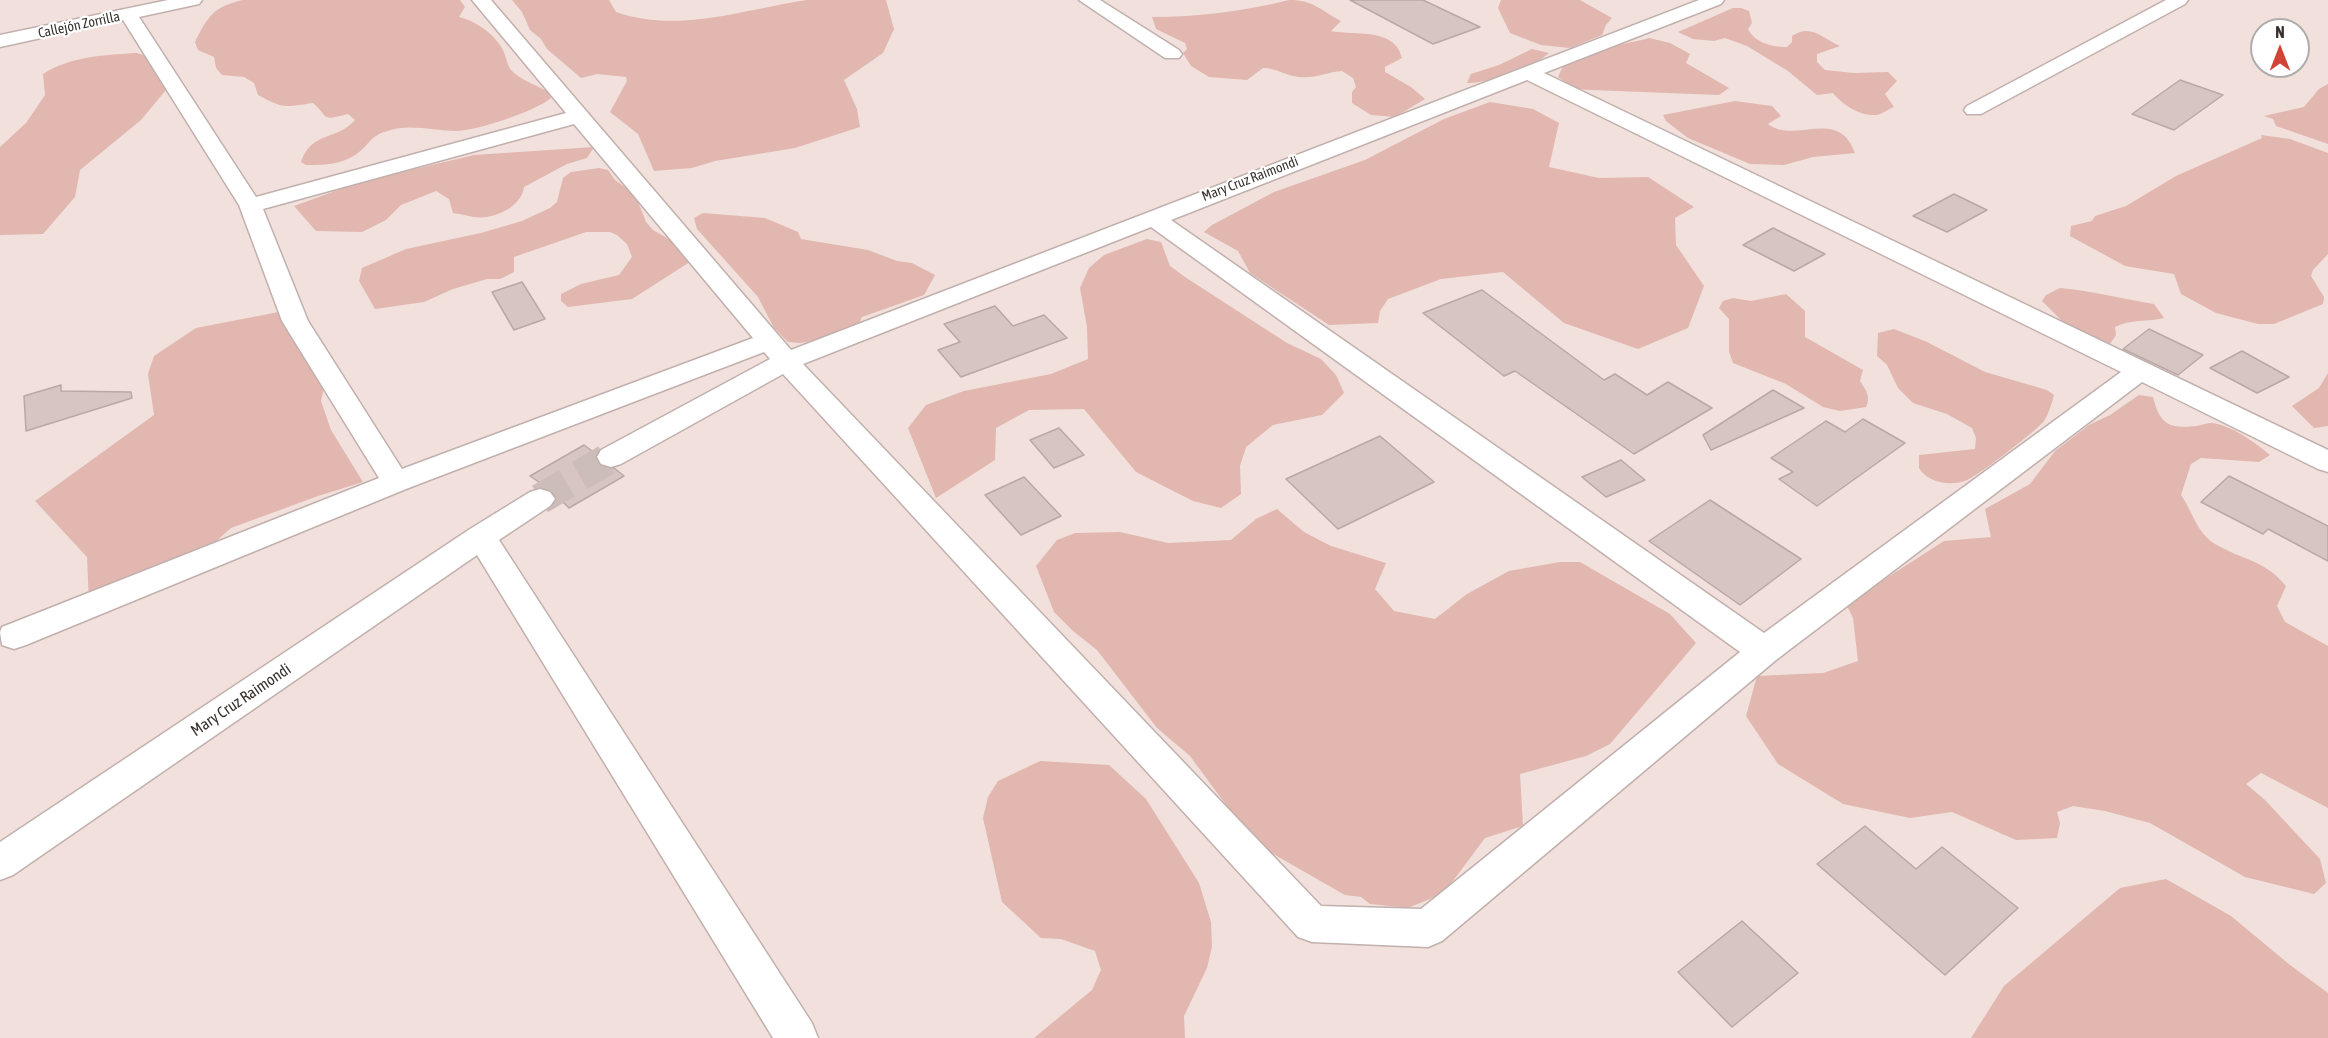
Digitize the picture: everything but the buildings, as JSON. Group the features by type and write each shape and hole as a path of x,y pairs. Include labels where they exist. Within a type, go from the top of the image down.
{"street":[{"name":"Callejón Zorrilla","path":"0,41 193,0"},
{"path":"480,0 778,351 1312,924 1428,928 1764,651 2141,370"},
{"path":"1088,0 1172,54"},
{"name":"Mary Cruz Raimondi","path":"778,351 1152,217 1715,0"},
{"path":"1974,110 2179,0"},
{"path":"128,14 250,205 295,321 396,482"},
{"path":"1526,72 2328,462"},
{"path":"250,205 579,116"},
{"path":"1152,217 1764,651"},
{"path":"611,457 778,351"},
{"path":"14,636 396,482 778,351"},
{"name":"Mary Cruz Raimondi","path":"0,863 540,499"},
{"path":"481,537 797,1038"}],"shaded area":[{"path":"243,0 460,0 465,7 459,17 487,31 502,48 512,71 548,92 551,98 520,114 465,130 399,128 383,132 360,151 343,161 306,165 301,162 311,145 348,127 355,120 348,114 329,118 313,103 290,106 273,103 258,95 254,83 244,77 222,75 216,68 214,57 198,50 195,42 208,19 225,6"},
{"path":"512,0 609,0 616,12 663,21 712,18 807,0 886,0 894,29 883,53 844,80 857,109 860,127 795,148 715,161 692,168 654,171 638,134 610,112 627,81 626,77 597,74 581,78 547,49 541,39 530,30 522,12"},
{"path":"1298,0 1316,6 1341,21 1331,31 1373,35 1391,41 1398,48 1402,58 1385,67 1385,72 1411,87 1425,99 1395,117 1371,115 1352,103 1352,92 1356,87 1353,78 1342,71 1305,77 1263,68 1247,80 1209,77 1191,66 1183,53 1187,49 1185,43 1156,29 1152,17 1221,13"},
{"path":"1501,0 1580,0 1612,18 1602,35 1570,48 1541,45 1510,33 1498,8"},
{"path":"1733,8 1749,11 1752,23 1748,29 1755,38 1764,43 1787,47 1792,42 1792,36 1799,32 1811,31 1840,46 1817,54 1817,62 1825,70 1854,73 1888,72 1897,81 1885,94 1894,107 1876,115 1858,112 1833,93 1817,95 1788,71 1747,46 1725,38 1714,41 1693,39 1678,32"},
{"path":"1649,38 1670,43 1690,54 1686,63 1729,88 1719,95 1575,89 1558,77 1563,66 1592,52"},
{"path":"1532,49 1549,53 1533,64 1510,74 1486,81 1467,83 1471,74 1499,65"},
{"path":"137,53 166,62 170,69 166,90 141,120 80,170 75,197 43,234 0,235 0,147 26,123 45,95 43,74 77,60"},
{"path":"2328,84 2328,144 2276,126 2273,119 2264,116 2304,107 2319,89"},
{"path":"1735,101 1772,106 1781,116 1768,124 1779,129 1791,131 1827,129 1838,132 1847,139 1855,153 1813,157 1784,165 1750,164 1688,138 1666,121 1663,115"},
{"path":"1490,102 1533,109 1559,123 1549,167 1599,178 1648,177 1694,207 1675,218 1676,245 1704,286 1688,328 1638,349 1564,323 1503,272 1441,279 1388,299 1380,311 1378,323 1329,325 1250,273 1238,251 1204,232 1212,225 1274,192 1365,160 1444,119"},
{"path":"2261,135 2290,139 2328,153 2328,254 2313,270 2311,276 2324,297 2323,304 2274,324 2258,324 2216,313 2181,294 2174,274 2125,266 2070,236 2071,226 2092,221 2095,216 2126,206 2176,176 2262,138"},
{"path":"594,147 587,158 567,164 524,187 519,199 510,208 492,216 478,217 453,213 449,199 436,191 401,205 386,220 362,232 316,231 294,206 360,182 474,155"},
{"path":"599,168 608,170 615,180 635,194 646,222 653,230 674,242 693,260 632,299 568,307 561,301 561,294 581,284 619,275 632,257 627,244 610,232 586,232 514,257 514,272 500,279 487,279 453,289 424,302 375,309 359,281 362,268 406,249 481,233 522,221 550,208 557,202 563,178 571,172"},
{"path":"703,213 765,218 798,232 801,239 868,250 897,261 912,263 935,275 924,295 862,317 857,328 835,337 800,343 788,342 774,328 758,297 697,229 694,218"},
{"path":"1147,239 1161,242 1170,266 1185,277 1287,343 1321,359 1336,375 1344,393 1322,415 1273,425 1246,447 1240,466 1241,494 1221,508 1193,501 1136,472 1084,409 1029,410 996,428 995,460 936,498 908,428 926,405 964,391 1051,374 1088,359 1087,327 1080,288 1089,268 1104,255"},
{"path":"2060,288 2154,304 2164,318 2115,327 2116,335 2108,347 2066,325 2042,301 2046,295"},
{"path":"1786,294 1805,311 1805,337 1863,370 1860,381 1868,397 1866,407 1840,411 1823,407 1786,384 1733,363 1729,352 1729,319 1719,308 1723,301 1733,298 1751,301"},
{"path":"289,310 328,369 321,401 331,430 363,482 231,528 196,559 89,603 87,557 35,501 154,415 148,374 154,356 196,328"},
{"path":"1894,329 1927,342 1985,372 2047,390 2054,395 2044,421 1972,478 1946,483 1928,477 1919,468 1919,455 1975,449 1976,438 1972,428 1947,414 1913,403 1898,388 1887,365 1877,356 1878,333"},
{"path":"2328,373 2328,426 2314,428 2292,406 2319,388"},
{"path":"2139,395 2153,397 2162,419 2167,423 2179,427 2219,424 2243,435 2270,455 2259,462 2201,458 2191,464 2181,495 2203,534 2215,544 2270,571 2286,586 2277,606 2285,622 2328,646 2328,808 2261,773 2246,784 2265,800 2320,859 2326,883 2314,894 2245,877 2150,823 2105,811 2073,806 2057,812 2060,823 2057,838 2016,840 1952,812 1910,818 1843,804 1778,764 1746,716 1757,676 1823,673 1858,661 1853,618 1846,604 1944,541 1991,537 1985,509 2030,484 2055,451 2089,425 2110,415"},
{"path":"1277,509 1304,532 1331,546 1386,563 1375,589 1394,611 1435,619 1467,594 1509,571 1560,562 1580,562 1670,614 1696,643 1610,744 1586,756 1520,774 1523,826 1485,838 1444,893 1408,908 1370,904 1361,897 1345,895 1268,851 1246,832 1190,756 1157,728 1097,650 1054,612 1036,566 1057,540 1075,533 1120,532 1168,543 1231,540 1256,519"},
{"path":"1040,761 1109,765 1146,799 1199,883 1211,922 1212,947 1207,968 1184,1016 1185,1038 1034,1038 1092,990 1101,970 1095,951 1061,939 1041,938 1002,902 983,818 988,797 998,781"},
{"path":"2166,879 2231,916 2328,993 2328,1038 1971,1038 2004,986 2120,888"}],"tunnel":[{"path":"540,499 611,457"}]}
